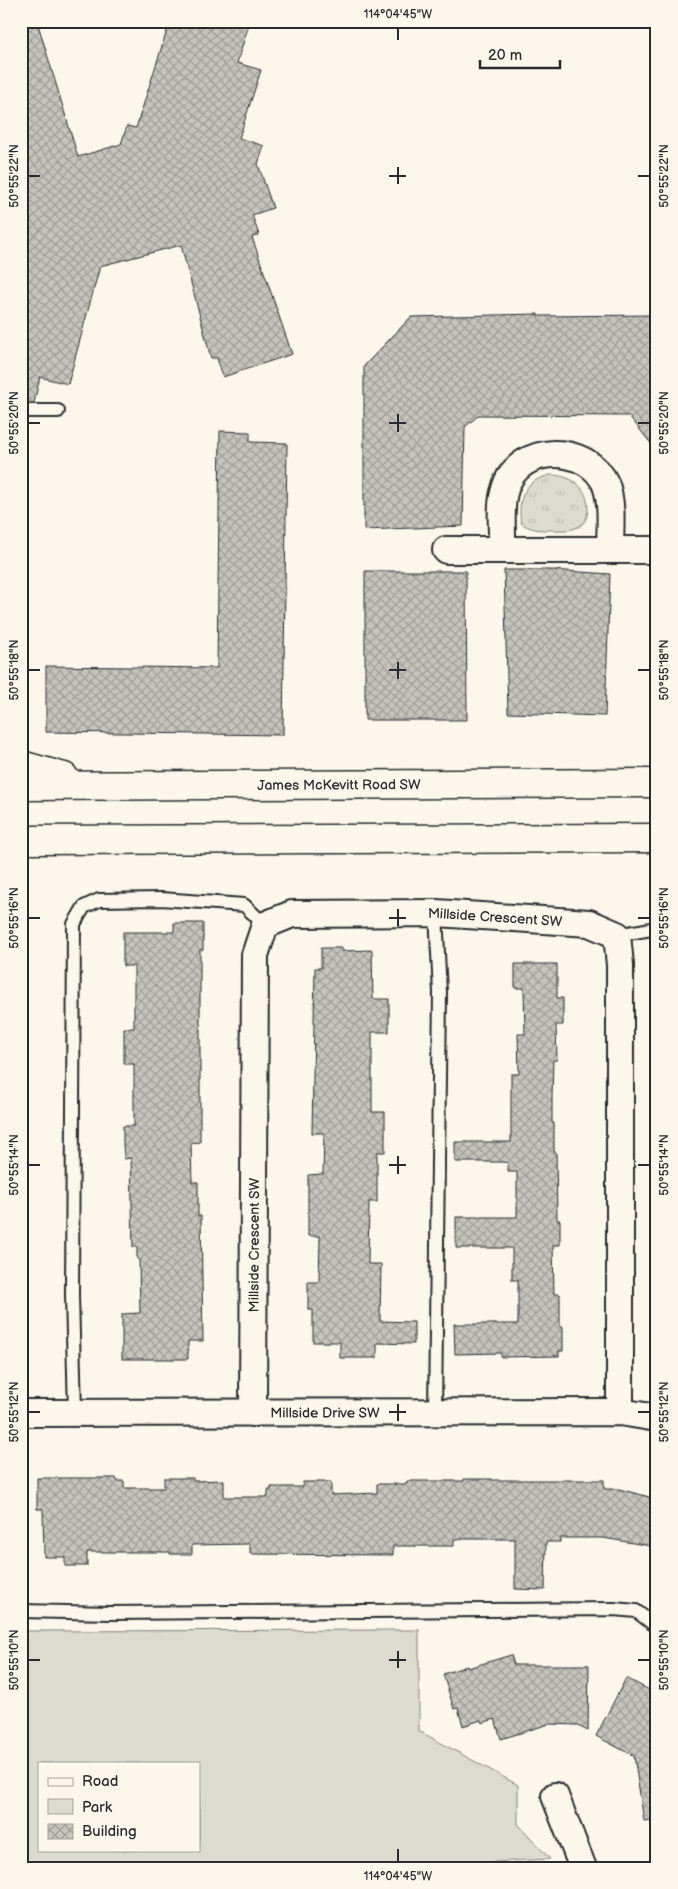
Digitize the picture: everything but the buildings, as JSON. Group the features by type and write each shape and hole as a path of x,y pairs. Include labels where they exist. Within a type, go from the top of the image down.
{"main road":[{"path":"21,765 97,786"},
{"name":"James McKevitt Road SW","path":"21,786 657,783"},
{"path":"21,840 657,838"}],"street":[{"path":"502,550 503,497 509,479 516,469 527,460 555,453 589,463 598,472 606,485 609,500 610,550"},
{"path":"446,550 657,550"},
{"name":"Millside Crescent SW","path":"253,1413 255,955 265,925 292,914 436,913 589,923 617,935"},
{"path":"617,935 620,965 620,1412"},
{"name":"Millside Drive SW","path":"21,1413 620,1412 657,1418"},
{"path":"555,1796 583,1868"}],"lane":[{"path":"21,411 58,412"},
{"path":"74,1413 72,1295 74,924 84,907 99,900 161,899 244,905 265,925"},
{"path":"435,1413 440,993 436,913"},
{"path":"617,935 657,928"},
{"path":"21,1612 614,1609 636,1611 657,1627"}],"green space":[{"path":"551,475 572,480 585,494 588,504 587,515 578,527 565,530 539,530 521,523 520,506 525,492 535,481"},
{"path":"419,1630 419,1731 518,1785 518,1824 550,1859 421,1866 420,1868 21,1868 21,1631"}]}
